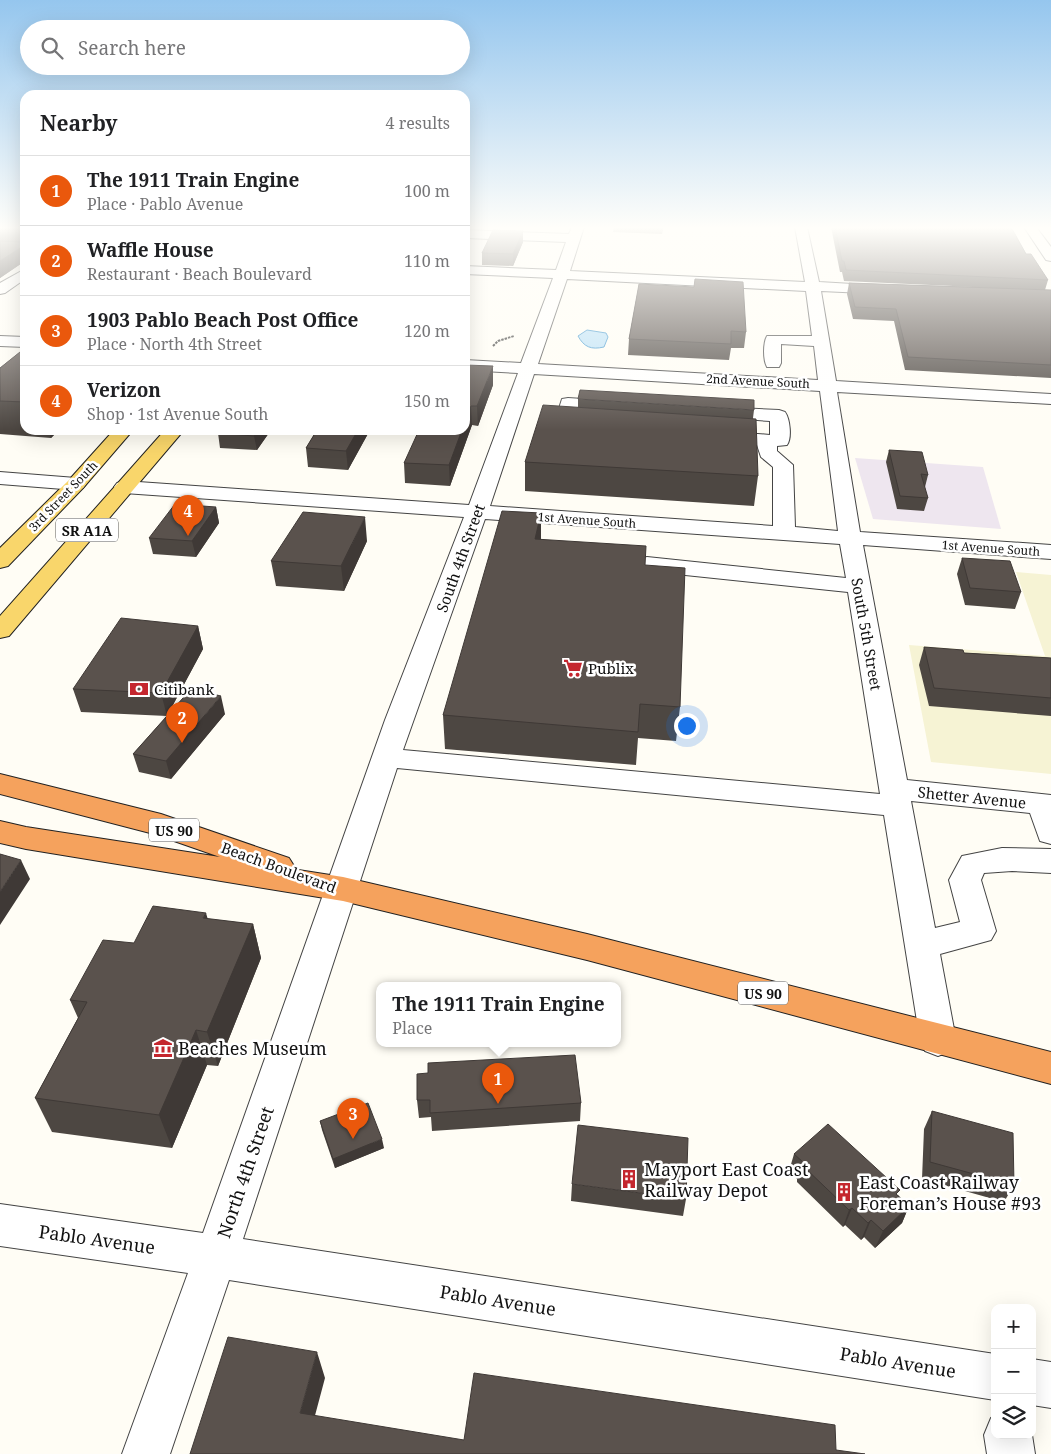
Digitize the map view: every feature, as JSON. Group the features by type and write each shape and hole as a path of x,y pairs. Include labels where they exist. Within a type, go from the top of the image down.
{"highway":[{"name":"Beach Boulevard","path":"0,784 160,825 343,889"},
{"name":"Beach Boulevard","path":"0,832 26,838 343,889"},
{"name":"US 90","path":"343,889 587,947 1051,1068"}],"main road":[{"name":"3rd Street South","path":"0,561 76,484 120,435"},
{"name":"SR A1A","path":"0,631 171,435"}],"street":[{"name":"South 4th Street","path":"343,889 386,758 477,512 552,295"},
{"name":"South 5th Street","path":"815,295 850,537 938,1040"},
{"path":"773,363 772,339 821,342"},
{"path":"0,340 20,342"},
{"name":"2nd Avenue South","path":"473,365 1051,399"},
{"path":"591,429 562,427 568,403 635,407"},
{"path":"698,436 780,441 779,416 702,411"},
{"path":"766,440 768,453 783,465 784,533"},
{"path":"0,478 76,484"},
{"name":"1st Avenue South","path":"124,487 477,512 683,547 784,533 1051,552"},
{"path":"647,564 683,547 859,586"},
{"name":"Shetter Avenue","path":"386,758 896,798 1046,805"},
{"path":"1046,805 1051,833"},
{"path":"922,945 979,931 965,880 973,864 996,859 1023,858 1051,861"},
{"name":"North 4th Street","path":"146,1454 343,889"},
{"name":"Pablo Avenue","path":"0,1225 216,1256 991,1376"},
{"path":"1036,1383 1051,1385"},
{"path":"1009,1439 1011,1454"}],"path":[{"path":"473,365 498,341 512,336 540,333"}],"shaded area":[{"path":"855,458 983,467 1001,529 873,519"},
{"path":"1016,572 1051,575 1051,774 931,762 909,645 1045,656"}],"water":[{"path":"587,330 606,333 608,337 604,347 592,348 583,343 578,336"}],"building":[{"path":"637,295 744,295 746,332 731,331 731,344 629,339"},
{"path":"852,295 1051,295 1051,365 908,357 896,309 855,307"},
{"path":"20,352 20,402 0,401 0,368"},
{"path":"470,365 493,366 477,406 471,406 470,409"},
{"path":"580,390 754,400 754,410 578,399"},
{"path":"543,405 756,419 758,476 525,462"},
{"path":"314,435 355,435 346,451 306,448"},
{"path":"417,435 460,435 449,465 404,463"},
{"path":"889,450 922,452 928,475 921,474 928,498 900,496"},
{"path":"175,504 216,507 192,541 149,538"},
{"name":"Publix","path":"502,511 541,513 535,539 646,546 645,565 685,568 680,707 640,704 638,732 443,715"},
{"path":"303,512 365,517 341,566 271,561"},
{"path":"962,558 1010,561 1021,592 970,588"},
{"path":"121,618 198,626 161,693 73,689"},
{"path":"924,647 963,650 964,653 1051,658 1051,698 934,688"},
{"path":"191,689 221,696 166,761 133,754"},
{"path":"0,854 21,860 0,892"},
{"name":"Beaches Museum","path":"153,906 206,913 203,918 253,924 207,1032 196,1030 159,1115 35,1098 87,1002 70,1000 103,940 134,943"},
{"path":"575,1055 581,1103 430,1113 430,1100 417,1100 417,1074 428,1073 428,1063"},
{"path":"368,1103 382,1139 333,1159 320,1121"},
{"path":"932,1111 1013,1133 1014,1185 930,1162"},
{"name":"East Coast Railway Foreman’s House #93","path":"828,1124 900,1190 896,1194 909,1206 883,1231 871,1220 868,1223 852,1208 849,1210 802,1165 804,1163 794,1154"},
{"name":"Mayport East Coast Railway Depot","path":"578,1125 688,1138 686,1199 572,1184"},
{"path":"228,1337 317,1352 300,1413 464,1440 474,1373 835,1425 836,1450 865,1454 190,1454"}],"place":[{"name":"Verizon","path":"188,536"},
{"name":"Publix","path":"573,668"},
{"name":"Citibank","path":"139,689"},
{"name":"Waffle House","path":"182,743"},
{"name":"Beaches Museum","path":"163,1048"},
{"name":"The 1911 Train Engine","path":"498,1104"},
{"name":"1903 Pablo Beach Post Office","path":"353,1139"},
{"name":"Mayport East Coast Railway Depot","path":"629,1179"},
{"name":"East Coast Railway Foreman’s House #93","path":"844,1192"}]}
